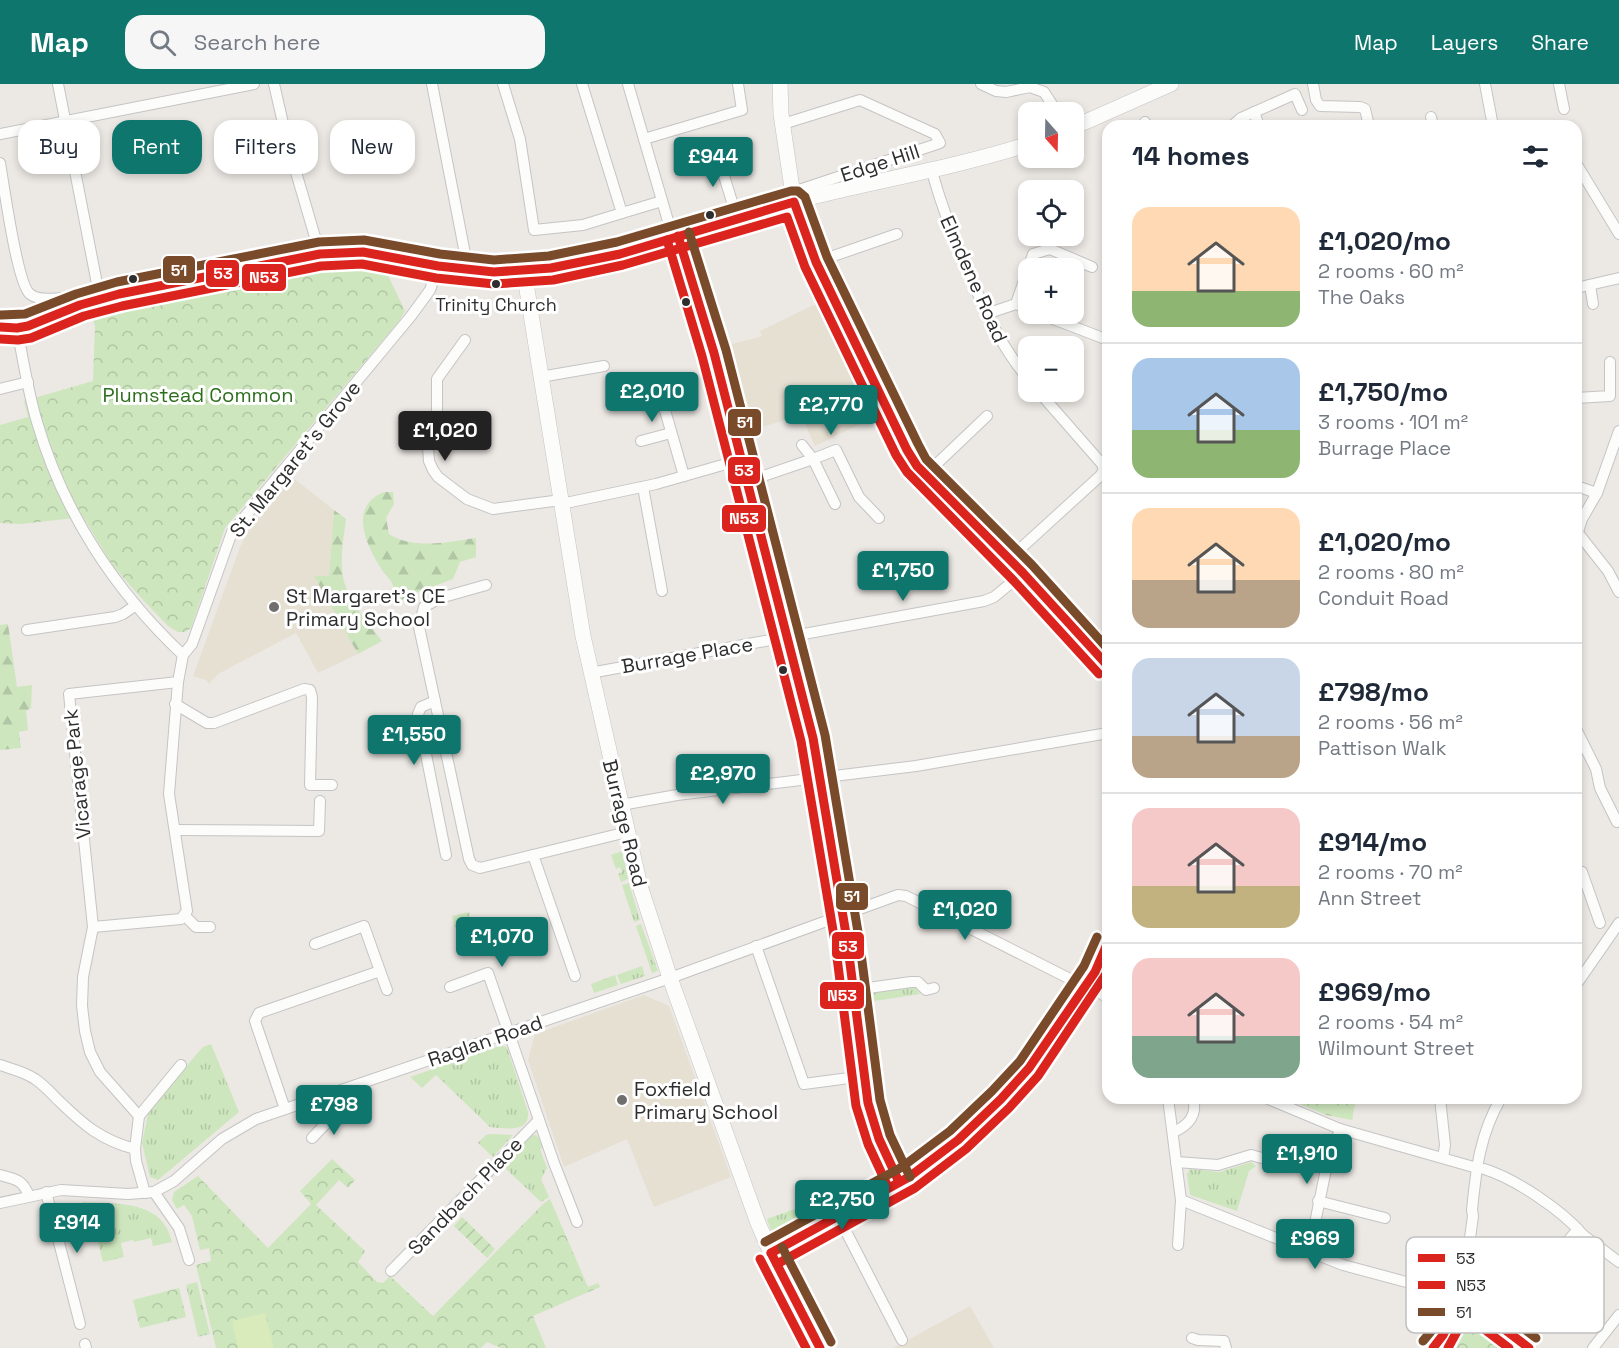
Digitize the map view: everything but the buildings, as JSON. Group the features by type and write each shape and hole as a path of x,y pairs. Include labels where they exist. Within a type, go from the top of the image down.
{"street":[{"path":"58,84 66,120"},
{"path":"71,120 254,84"},
{"path":"274,84 288,145 320,254"},
{"path":"432,84 468,269"},
{"path":"503,84 520,139 534,230 583,225 662,201"},
{"path":"582,84 622,213"},
{"path":"628,84 662,201 714,352 787,637 821,778 872,1122 899,1182"},
{"path":"644,139 741,110 738,84"},
{"path":"780,84 793,197 816,262 907,450 925,475 1023,573 1102,659"},
{"path":"981,84 996,91 1006,92 1030,87 1044,92 1050,102"},
{"path":"1084,123 1171,84"},
{"path":"1313,84 1316,100 1320,106 1360,107 1365,109 1368,120"},
{"path":"1485,84 1492,120"},
{"path":"1559,84 1564,109"},
{"path":"1237,120 1295,94 1302,110"},
{"name":"Edge Hill","path":"783,124 860,100 935,134 940,144 810,186 793,197"},
{"path":"1254,112 1257,120"},
{"path":"0,134 18,130"},
{"path":"0,327 28,327 100,299 320,254 363,252 438,266 494,272 524,271 583,263 737,218 793,197 932,171 1018,147"},
{"path":"716,150 737,218"},
{"path":"0,164 21,273 27,291 30,295 41,299 75,298 80,306"},
{"name":"Elmdene Road","path":"932,171 948,224 986,314 1008,354 1018,366"},
{"path":"1582,173 1619,234"},
{"path":"76,174 100,299"},
{"path":"816,262 897,234"},
{"path":"986,314 1016,304 1034,254 1050,249 1092,267"},
{"name":"St. Margaret's Grove","path":"184,915 187,911 169,794 178,682 183,655 192,644 232,532 411,316 430,290 438,266"},
{"name":"Burrage Road","path":"524,271 590,673 646,907 758,1223 820,1348"},
{"path":"1582,287 1619,278"},
{"path":"1590,285 1593,304"},
{"path":"1066,324 1102,338"},
{"path":"17,328 37,422 54,471 74,514 108,571 183,655"},
{"path":"465,340 437,379 437,413 432,421 429,461 438,477 467,499 493,509 561,502 643,487 740,460"},
{"path":"1582,398 1610,396 1610,362"},
{"path":"540,377 604,366"},
{"path":"0,389 28,382"},
{"path":"662,400 684,476"},
{"path":"1048,402 1102,464"},
{"path":"925,475 987,416"},
{"path":"1582,519 1597,493 1619,431"},
{"path":"641,441 671,433"},
{"path":"802,445 813,459 835,504"},
{"path":"746,482 836,450 859,497 879,518"},
{"path":"1009,559 1102,474"},
{"path":"643,487 662,591"},
{"path":"1582,488 1597,493"},
{"path":"1582,542 1608,571 1619,592"},
{"name":"Burrage Place","path":"590,673 984,601 994,597 1023,573"},
{"path":"486,585 440,598 424,608 419,627 472,865 480,868 627,832"},
{"path":"27,630 115,617 136,605"},
{"name":"Vicarage Park","path":"93,927 69,694 178,682"},
{"path":"176,704 207,723 214,723 304,689 310,690 312,697 310,785 332,785"},
{"path":"435,701 421,707 418,714 446,855"},
{"path":"621,805 677,795 916,766 1102,734"},
{"path":"1582,741 1596,769 1600,788 1617,822 1619,821"},
{"path":"175,830 319,831 320,801"},
{"path":"533,855 575,976"},
{"path":"1582,872 1600,923"},
{"name":"Raglan Road","path":"149,1193 174,1181 222,1138 256,1119 670,978 890,897 906,896 1102,994"},
{"path":"139,1116 100,1072 90,1052 85,1030 82,987 93,927 180,920 184,915 196,927 210,927"},
{"path":"1582,977 1619,923"},
{"path":"315,944 364,926 387,990"},
{"path":"756,946 804,1084 864,1076"},
{"path":"771,1253 899,1182 950,1146 1001,1100 1029,1068 1095,972 1102,956"},
{"path":"285,1109 255,1021 256,1017 259,1013 380,971"},
{"name":"Sandbach Place","path":"450,987 488,973 577,1222"},
{"path":"854,990 911,982 918,982 926,990 934,988"},
{"path":"0,1065 38,1081 86,1126 100,1136 135,1149"},
{"path":"181,1065 139,1116 135,1149 136,1161 149,1193 179,1228 189,1260"},
{"path":"327,1095 335,1114"},
{"path":"1169,1104 1181,1200 1178,1245"},
{"path":"1173,1132 1184,1128 1191,1120 1195,1111 1194,1104"},
{"path":"1280,1104 1340,1129 1499,1173 1572,1221 1586,1237"},
{"path":"1441,1104 1445,1145 1443,1158"},
{"path":"1470,1237 1472,1210 1488,1121 1498,1104"},
{"path":"1480,1168 1493,1123 1502,1104"},
{"path":"312,1138 335,1114 360,1111"},
{"name":"Sandbach Place","path":"391,1271 539,1120"},
{"path":"1306,1252 1314,1228 1318,1201 1340,1129"},
{"path":"1176,1162 1218,1165 1251,1155 1280,1163"},
{"path":"0,1175 15,1179 25,1186 29,1196"},
{"path":"0,1203 46,1192 74,1189 149,1193"},
{"path":"46,1192 80,1324"},
{"path":"1181,1200 1306,1252 1343,1265 1406,1282"},
{"path":"1318,1201 1385,1218"},
{"path":"838,1216 902,1340"},
{"path":"1576,1237 1580,1232"},
{"path":"1576,1237 1580,1232"},
{"path":"1604,1250 1619,1262"},
{"path":"1593,1348 1619,1316"},
{"path":"1433,1348 1444,1333"},
{"path":"1510,1333 1529,1348"},
{"path":"1192,1338 1224,1341 1226,1348"}],"shaded area":[{"path":"824,300 879,415 815,446 801,415 739,434 718,348 762,336 760,331"},
{"name":"St Margaret's CE Primary School","path":"292,477 334,510 329,576 315,577 358,654 318,673 296,633 218,674 209,684 206,680 193,676 240,547 246,535"},
{"name":"Foxfield Primary School","path":"644,995 669,1006 731,1177 654,1207 627,1139 564,1167 528,1060 535,1034"},
{"path":"970,1306 994,1348 893,1348"}],"green space":[{"name":"Plumstead Common","path":"354,261 384,267 405,311 225,528 191,628 185,632 178,632 168,626 113,566 83,517 21,524 0,523 0,425 28,417 24,401 93,381 95,326 91,314 140,300 251,276 313,265"},
{"path":"384,492 393,492 394,504 386,518 389,534 409,542 431,544 476,538 476,557 460,562 453,579 416,592 396,604 394,588 371,550 364,528 363,517 366,507"},
{"path":"334,510 346,519 342,561 346,587 362,616 382,641 358,654 314,576 329,576"},
{"path":"8,624 17,687 32,685 31,708 26,711 28,730 19,732 21,748 0,750 0,625"},
{"path":"622,851 628,879 621,882 618,874 622,872 620,867 616,869 611,855"},
{"path":"629,883 640,920 634,922 622,885"},
{"path":"469,912 473,940 460,943 452,916"},
{"path":"641,924 658,971 652,973 636,926"},
{"path":"642,966 645,976 621,984 617,975"},
{"path":"615,975 618,985 594,993 591,984"},
{"path":"915,987 920,994 868,1002 863,999 870,993"},
{"path":"211,1044 239,1112 158,1180 150,1177 142,1143 149,1109 203,1047"},
{"path":"502,1045 507,1048 528,1112 528,1119 521,1127 490,1127 436,1075 422,1088 410,1077"},
{"path":"1300,1104 1355,1104 1352,1120 1326,1115"},
{"path":"486,1135 513,1135 493,1157 478,1143"},
{"path":"530,1135 536,1135 540,1139 543,1148 540,1149 547,1168 541,1179 549,1197 541,1202 502,1165"},
{"path":"332,1159 355,1180 348,1188 339,1180 316,1205 365,1251 358,1262 377,1282 383,1283 390,1276 433,1316 550,1199 588,1287 598,1283 600,1287 533,1316 546,1348 501,1348 487,1342 481,1348 216,1348 196,1265 211,1261 209,1248 200,1250 192,1216 184,1205 177,1209 172,1200 174,1192 198,1176 268,1248 311,1204 300,1191"},
{"path":"1251,1162 1256,1166 1249,1171 1237,1211 1190,1195 1187,1174 1190,1169 1220,1172"},
{"path":"831,1196 836,1207 774,1239 767,1219"},
{"path":"84,1202 124,1204 149,1211 167,1228 172,1242 153,1246 151,1238 121,1243 124,1257 103,1262 93,1223 88,1223 86,1217 65,1222"},
{"path":"462,1217 495,1249 487,1258 454,1226"},
{"path":"197,1282 210,1334 198,1337 186,1285"},
{"path":"179,1288 186,1317 140,1328 133,1300"},
{"path":"265,1313 274,1348 238,1348 232,1321"},
{"path":"1461,1333 1485,1333 1504,1348 1453,1348"}],"transit line":[{"name":"51","path":"1,315 25,314 76,294 117,282 319,242 364,240 440,254 494,260 549,256 617,242 791,191 798,191 805,197 827,257 926,459 1032,565 1102,642"},
{"name":"53","path":"0,327 28,326 80,305 119,294 320,254 363,252 438,266 494,272 551,268 620,254 794,202 816,262 907,450 917,466 1023,573 1102,659"},
{"name":"N53","path":"0,339 31,338 84,316 122,306 321,266 362,264 436,278 494,284 553,280 623,265 787,217 805,267 896,455 907,472 1014,581 1099,674"},
{"name":"51","path":"689,232 726,350 825,735 859,938 880,1100 890,1135 910,1177"},
{"name":"53","path":"678,236 714,353 813,738 847,940 868,1103 879,1139 899,1182"},
{"name":"N53","path":"667,240 702,356 801,741 835,942 856,1106 868,1144 888,1187"},
{"name":"51","path":"765,1242 902,1167 950,1131 1020,1061 1084,966 1097,937"},
{"name":"53","path":"771,1253 909,1177 958,1140 1001,1099 1029,1068 1095,972 1102,956"},
{"name":"N53","path":"777,1264 915,1188 966,1149 1009,1108 1038,1076 1102,980"},
{"name":"51","path":"782,1247 831,1342"},
{"name":"53","path":"771,1253 820,1348"},
{"name":"N53","path":"760,1259 806,1348"},
{"name":"51","path":"1423,1341 1430,1333"},
{"name":"53","path":"1433,1348 1444,1333"},
{"name":"N53","path":"1448,1348 1456,1333"},
{"name":"N53","path":"1489,1333 1509,1348"},
{"name":"53","path":"1509,1333 1529,1348"},
{"name":"51","path":"1529,1333 1536,1338"}],"place":[{"name":"Trinity Church","path":"496,284"},
{"name":"St Margaret's CE Primary School","path":"274,607"},
{"name":"Foxfield Primary School","path":"622,1100"}]}
